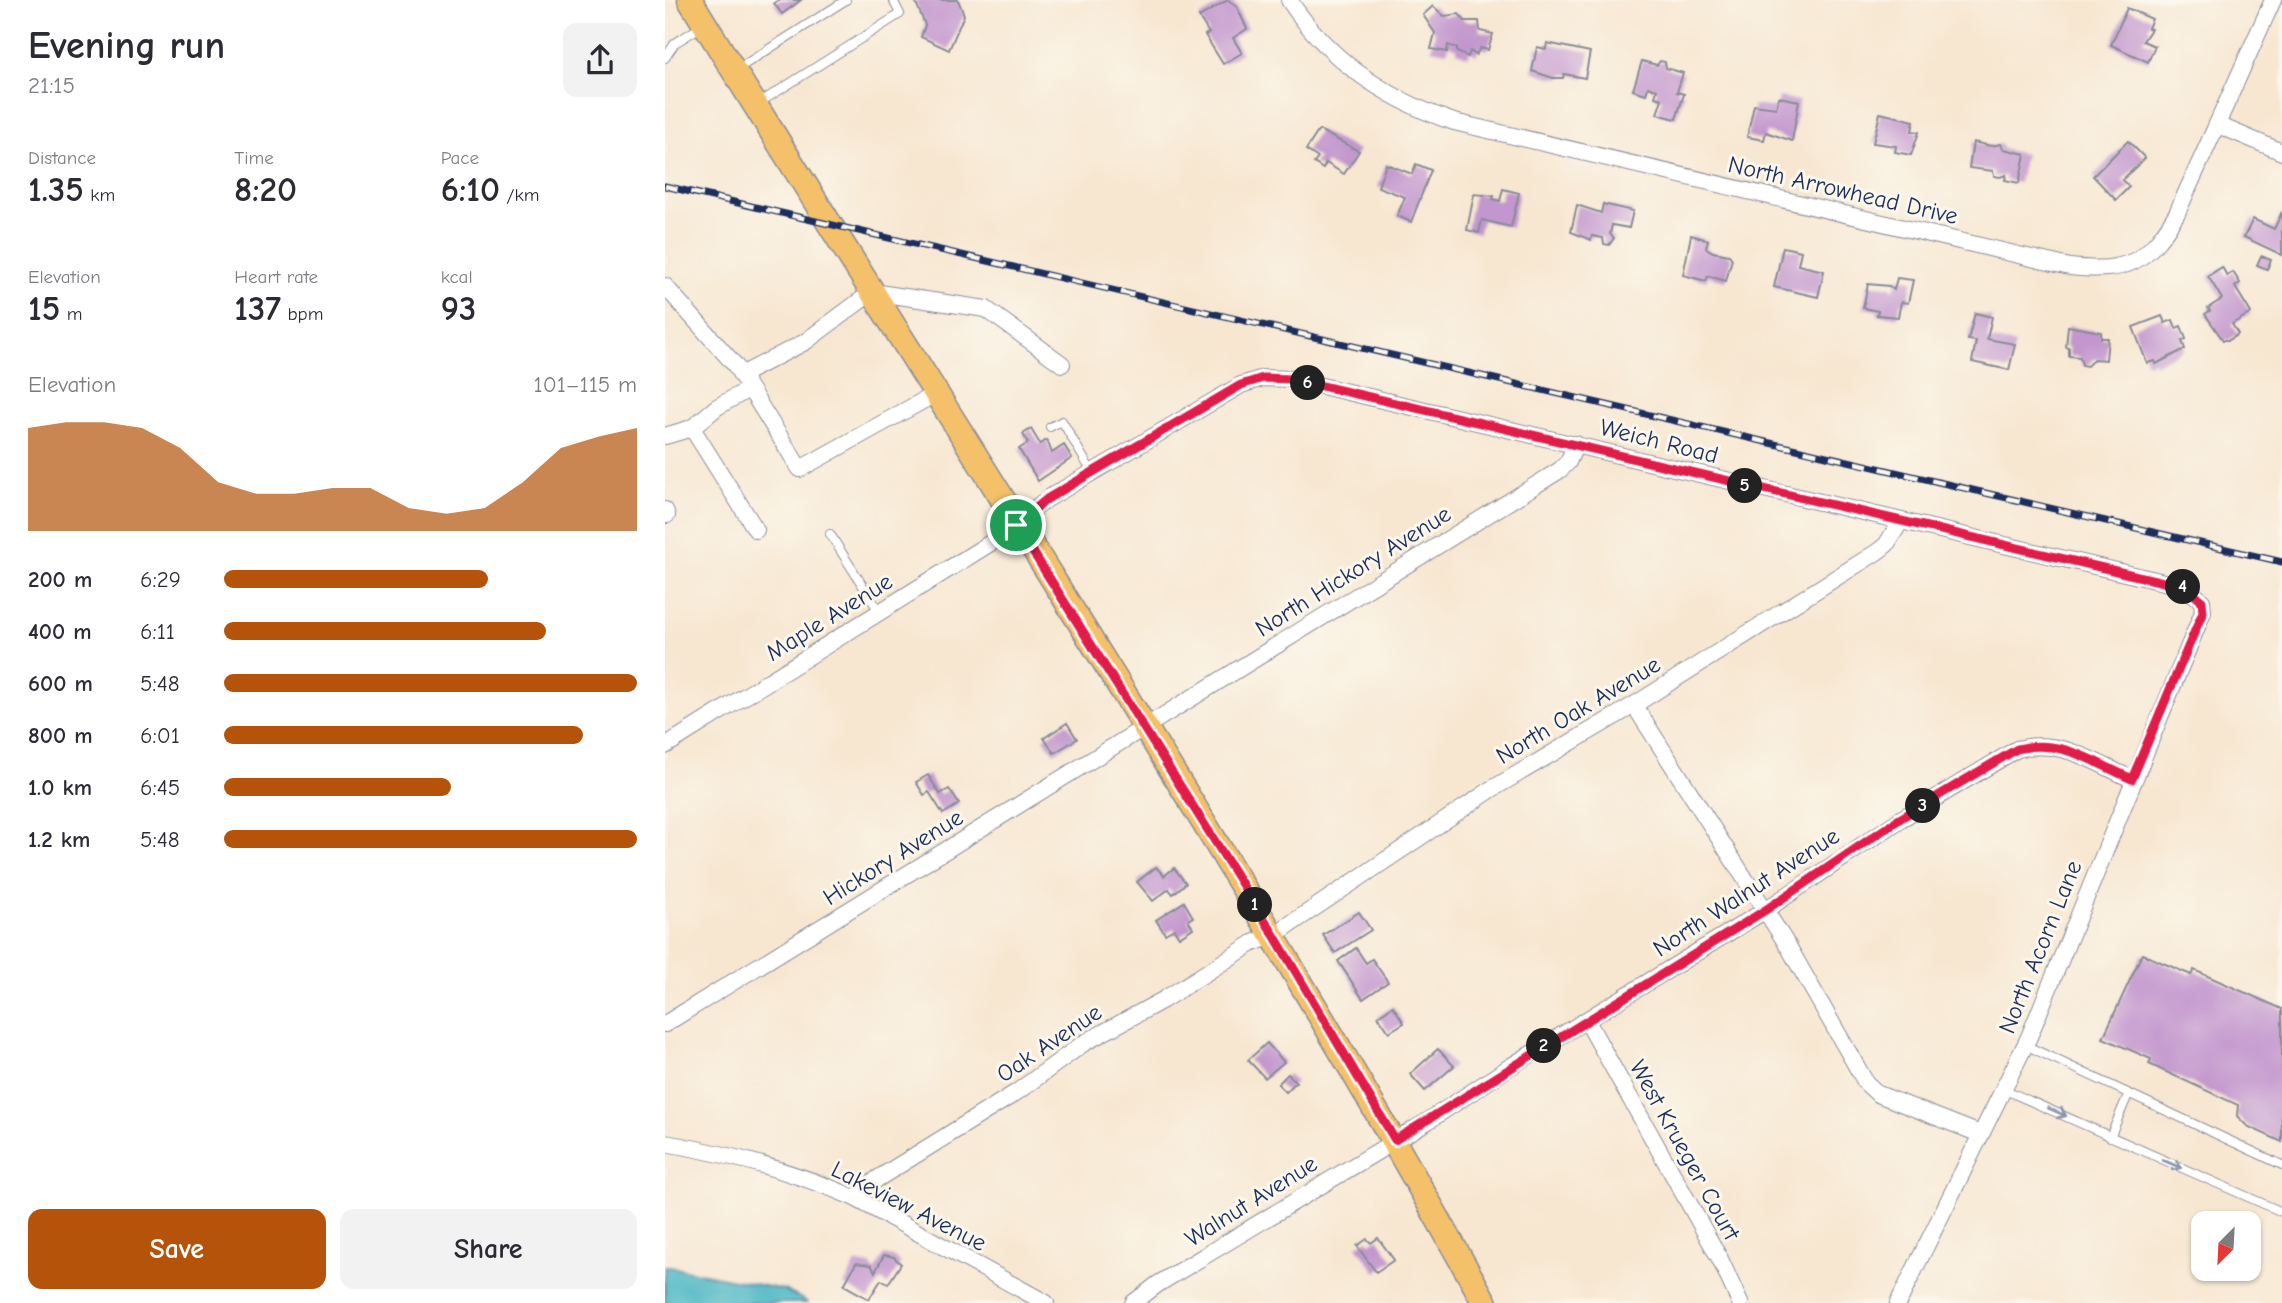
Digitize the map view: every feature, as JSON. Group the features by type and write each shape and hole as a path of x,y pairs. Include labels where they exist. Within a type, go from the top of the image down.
{"main road":[{"path":"690,0 1274,935 1395,1140 1485,1303"}],"street":[{"name":"North Arrowhead Drive","path":"1289,0 1342,62 1373,85 1424,111 1472,126 2070,267 2115,270 2137,262 2152,250 2177,213 2273,0"},
{"path":"2218,125 2282,152"},
{"path":"665,286 691,318 712,337 745,382 800,468 936,394"},
{"path":"665,436 692,428 745,382 806,342 872,292 986,309 1062,364"},
{"name":"Weich Road","path":"1263,378 1292,379 2185,587 2202,601"},
{"name":"Maple Avenue","path":"665,746 1016,525 1047,499 1241,385 1263,378"},
{"path":"692,428 756,530"},
{"name":"North Hickory Avenue","path":"1144,727 1560,470 1568,462 1576,444"},
{"name":"North Oak Avenue","path":"1274,935 1480,796 1634,705 1877,552 1896,532 1901,521"},
{"name":"North Acorn Lane","path":"1898,1303 2025,1045 2132,779 2203,612 2202,601"},
{"path":"1634,705 1788,946 1866,1083 1878,1094 1980,1134"},
{"name":"Hickory Avenue","path":"665,1024 1144,727"},
{"name":"North Walnut Avenue","path":"1395,1140 1764,911 1901,818 2017,749 2037,744 2055,745 2132,779"},
{"name":"Oak Avenue","path":"855,1198 877,1179 1017,1092 1084,1043 1163,1000 1253,943 1274,935"},
{"name":"West Krueger Court","path":"1587,1021 1720,1259 1740,1303"},
{"name":"Walnut Avenue","path":"1133,1303 1158,1284 1395,1140"},
{"name":"Lakeview Avenue","path":"665,1143 711,1151 822,1184 855,1198 1046,1303"}],"lane":[{"path":"733,71 846,0"},
{"path":"755,106 901,13 893,0"},
{"path":"665,58 675,43 705,25"},
{"path":"1050,427 1062,421 1093,474"},
{"path":"830,534 880,612"},
{"path":"2025,1045 2282,1165"},
{"path":"2003,1089 2282,1212"},
{"path":"2110,1137 2128,1095"}],"water":[{"path":"665,1266 784,1290 809,1303 665,1303"}],"building":[{"path":"779,0 801,0 782,14 774,3"},
{"path":"915,0 958,0 964,15 949,50 921,37 925,25"},
{"path":"1228,0 1237,7 1247,29 1233,38 1242,53 1223,64 1205,35 1209,33 1199,17"},
{"path":"1433,6 1444,16 1459,14 1465,21 1479,21 1480,31 1493,34 1488,50 1480,48 1476,55 1470,51 1468,57 1448,45 1447,52 1431,49 1435,33 1423,15"},
{"path":"2127,8 2152,19 2148,28 2151,29 2143,41 2155,46 2148,62 2111,45"},
{"path":"1547,43 1590,52 1585,78 1564,74 1563,78 1553,78 1532,71 1537,47 1546,49"},
{"path":"1642,61 1657,65 1660,61 1665,62 1666,68 1683,73 1677,92 1684,94 1676,119 1657,114 1662,99 1655,97 1657,90 1648,87 1646,94 1633,90"},
{"path":"1779,97 1799,101 1792,141 1766,132 1764,140 1747,137 1754,105 1776,108"},
{"path":"1880,113 1914,121 1912,131 1919,132 1911,155 1895,152 1896,146 1873,143"},
{"path":"1319,130 1359,151 1344,174 1326,163 1323,169 1314,163 1318,158 1306,150"},
{"path":"2128,141 2145,158 2122,180 2129,187 2116,200 2093,176"},
{"path":"1973,142 1991,146 2001,144 2003,149 2025,154 2019,183 2005,180 2006,175 1994,176 1993,171 1969,168"},
{"path":"1386,164 1412,174 1416,164 1431,170 1411,222 1397,216 1405,197 1378,187"},
{"path":"1503,189 1519,193 1511,227 1482,220 1479,233 1467,230 1474,194 1494,196 1493,199 1500,201"},
{"path":"1603,204 1633,211 1629,228 1612,225 1610,234 1614,238 1609,245 1604,244 1603,238 1592,236 1591,240 1571,232 1577,205 1601,213"},
{"path":"2282,212 2282,255 2244,237 2253,219 2274,229"},
{"path":"1691,235 1708,240 1706,248 1713,252 1729,255 1732,259 1726,281 1708,276 1706,281 1683,275"},
{"path":"1783,247 1801,251 1798,265 1824,271 1818,297 1774,287"},
{"path":"2261,256 2271,260 2267,269 2257,265"},
{"path":"2222,267 2227,276 2233,272 2240,283 2235,287 2251,313 2232,324 2238,334 2229,340 2223,340 2205,314 2210,311 2208,308 2222,299 2208,276"},
{"path":"1897,278 1913,280 1908,303 1901,302 1898,317 1877,315 1878,311 1863,308 1868,284 1889,286 1894,290"},
{"path":"1975,313 1992,317 1987,339 2015,344 2009,370 1972,362 1976,341 1968,340"},
{"path":"2162,316 2165,323 2173,320 2176,328 2181,326 2186,339 2182,341 2185,349 2156,364 2155,361 2147,363 2133,327"},
{"path":"2068,326 2101,332 2101,338 2108,338 2106,360 2094,359 2087,366 2082,365 2080,357 2069,356 2069,348 2066,347"},
{"path":"1031,429 1040,444 1047,440 1052,453 1064,445 1072,458 1038,481 1019,449 1028,443 1023,434"},
{"path":"1067,723 1077,739 1054,753 1044,738"},
{"path":"928,775 940,794 949,789 959,804 943,814 929,792 924,795 916,782"},
{"path":"1156,867 1164,876 1174,868 1186,883 1173,894 1169,889 1153,901 1137,882"},
{"path":"1184,902 1193,917 1188,920 1193,928 1179,937 1174,929 1165,934 1156,920"},
{"path":"1359,912 1371,930 1335,953 1323,935"},
{"path":"1356,948 1366,963 1372,959 1388,982 1363,999 1338,961"},
{"path":"2142,954 2191,975 2194,970 2282,1009 2282,1142 2247,1126 2237,1116 2238,1105 2149,1064 2151,1059 2103,1038"},
{"path":"1393,1006 1404,1023 1389,1032 1378,1016"},
{"path":"1267,1043 1284,1062 1265,1078 1248,1060"},
{"path":"1438,1049 1454,1066 1425,1091 1410,1074"},
{"path":"1288,1074 1296,1082 1286,1092 1278,1084"},
{"path":"1378,1238 1394,1260 1376,1272 1357,1246 1367,1239 1371,1243"},
{"path":"884,1255 894,1257 901,1264 888,1284 881,1280 869,1299 844,1285 856,1263 871,1265 875,1272"}],"railway":[{"path":"665,186 2282,562"}],"route":[{"path":"1263,378 1292,379 2185,587 2202,601 2203,612 2132,779 2055,745 2037,744 2017,749 1901,818 1764,911 1395,1140 1274,935 1016,525 1047,499 1241,385 1263,378"}]}
